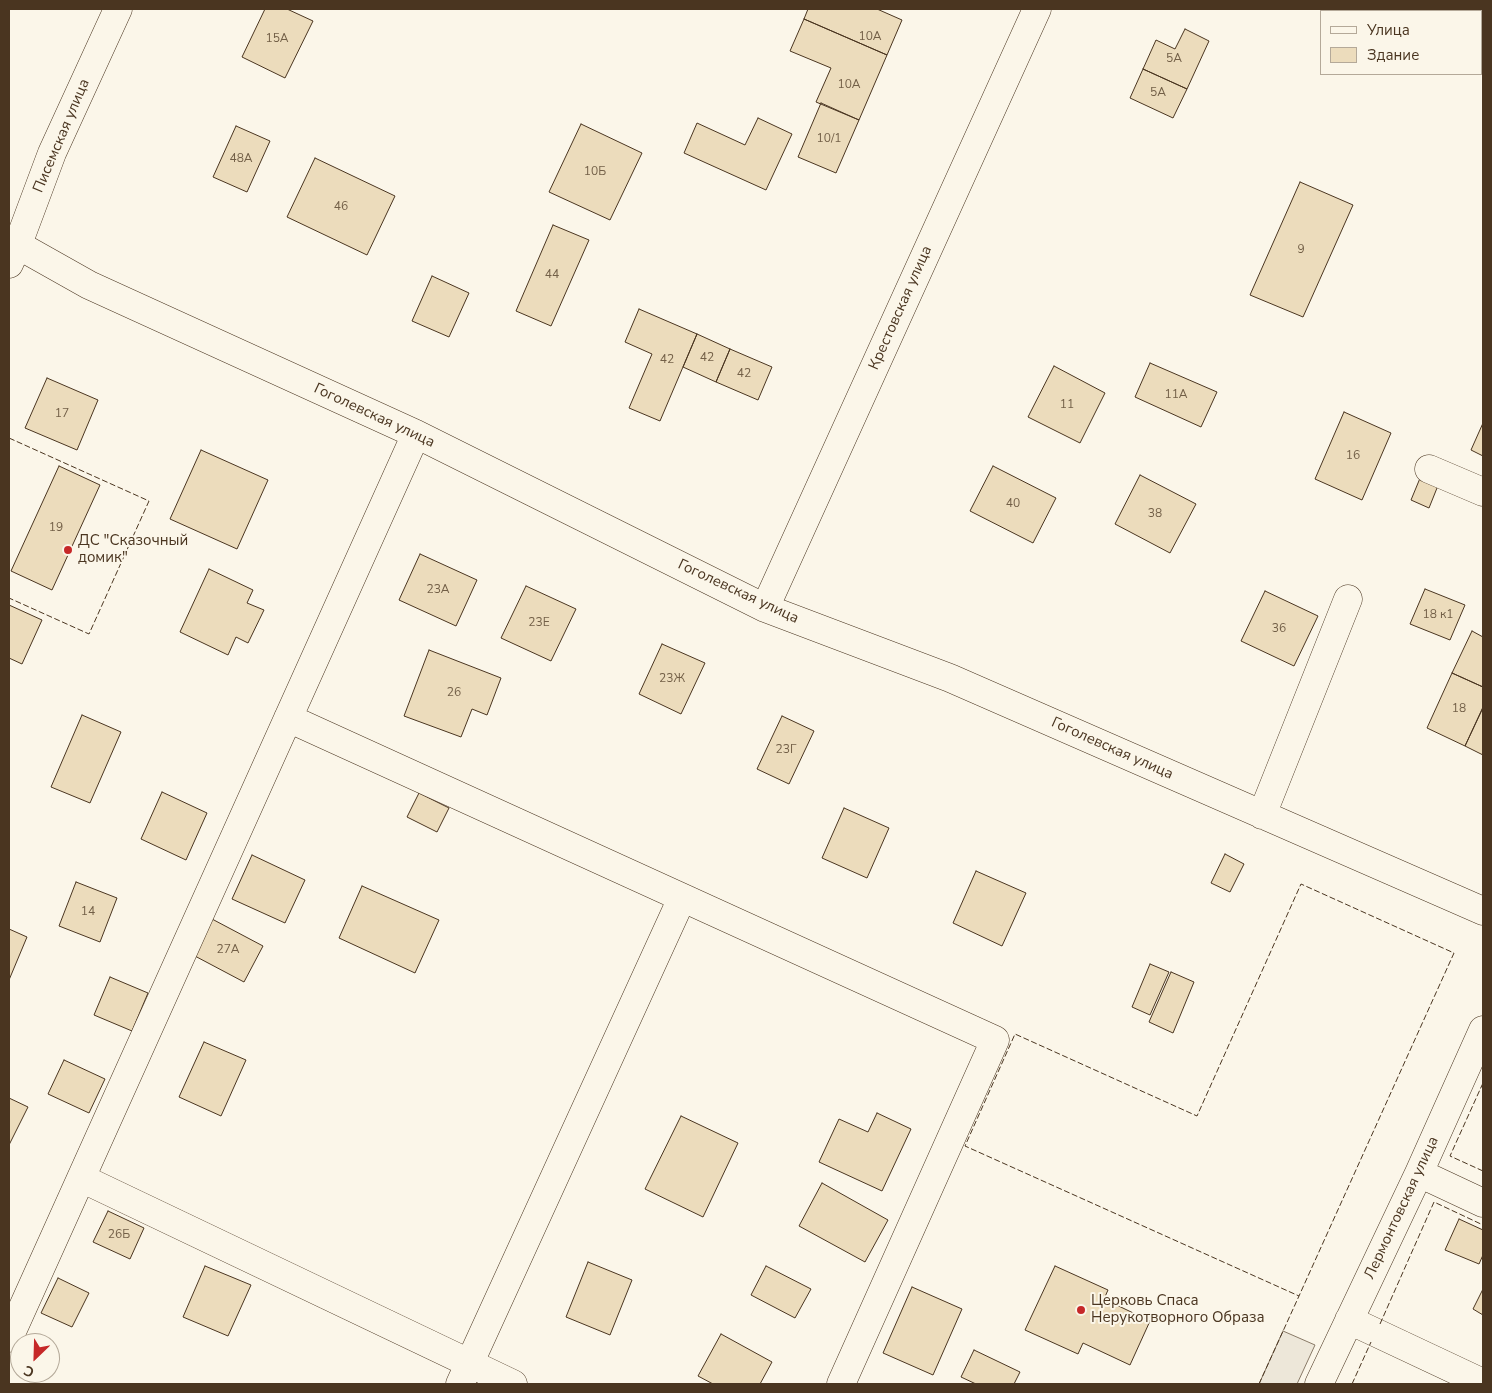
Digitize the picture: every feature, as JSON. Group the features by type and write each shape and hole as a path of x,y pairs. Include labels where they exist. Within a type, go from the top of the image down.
{"street":[{"name":"Писемская улица","path":"12,249 52,154 118,9"},
{"name":"Крестовская улица","path":"765,608 1037,9"},
{"name":"Гоголевская улица","path":"12,249 416,434 765,608 950,678 1483,911"},
{"path":"9,1338 416,434"},
{"path":"1429,469 1483,492"},
{"path":"1262,815 1348,599"},
{"path":"288,718 995,1040 841,1384"},
{"path":"465,1374 682,898"},
{"name":"Лермонтовская улица","path":"1319,1384 1419,1172 1483,1030"},
{"path":"1419,1172 1483,1203"},
{"path":"81,1178 465,1374 513,1384"},
{"path":"1349,1320 1483,1383"}],"shaded area":[{"path":"1283,1331 1315,1345 1297,1384 1259,1384"}],"building":[{"path":"265,9 287,9 313,21 285,78 242,57"},
{"path":"808,9 877,9 902,20 887,55 804,19"},
{"path":"1402,9 1422,9 1422,10"},
{"path":"804,19 887,55 859,120 816,102 831,68 790,51"},
{"path":"1185,29 1209,41 1187,89 1143,69 1156,40 1175,49"},
{"path":"1143,69 1187,89 1173,118 1130,98"},
{"path":"821,103 859,120 836,173 798,157"},
{"path":"758,118 792,134 766,190 684,153 697,123 745,145"},
{"path":"581,124 642,153 610,220 549,192"},
{"path":"236,126 270,141 247,192 213,177"},
{"path":"315,158 395,196 367,255 287,217"},
{"path":"1300,182 1353,205 1303,317 1250,295"},
{"path":"553,225 589,240 551,326 516,311"},
{"path":"432,276 469,293 449,337 412,321"},
{"path":"639,309 697,334 660,421 629,408 652,354 625,342"},
{"path":"697,334 730,349 716,382 683,367"},
{"path":"730,349 772,367 758,400 716,382"},
{"path":"1150,363 1217,392 1201,427 1135,397"},
{"path":"1054,366 1105,393 1080,443 1028,417"},
{"path":"47,378 98,400 77,450 25,428"},
{"path":"1344,412 1391,433 1362,500 1315,479"},
{"path":"1483,423 1483,456 1471,450"},
{"path":"201,450 268,480 237,549 170,519"},
{"path":"59,466 100,485 52,590 11,571"},
{"path":"993,466 1056,498 1033,543 970,511"},
{"path":"1423,471 1441,478 1429,508 1411,500"},
{"path":"1140,475 1196,504 1170,553 1115,524"},
{"path":"420,554 477,580 456,626 399,600"},
{"path":"209,569 253,590 247,603 264,610 248,643 236,637 228,655 180,632"},
{"path":"526,586 576,609 551,661 501,638"},
{"path":"1425,589 1465,605 1450,640 1410,624"},
{"path":"1265,591 1318,616 1294,666 1241,641"},
{"path":"9,605 42,620 22,664 9,658"},
{"path":"1472,631 1483,637 1483,687 1452,673"},
{"path":"662,644 705,663 681,714 639,694"},
{"path":"429,650 501,678 487,715 472,709 461,737 404,716"},
{"path":"1452,673 1483,687 1483,707 1465,746 1427,728"},
{"path":"1483,711 1483,755 1465,746"},
{"path":"82,715 121,732 90,803 51,787"},
{"path":"782,716 814,731 789,784 757,769"},
{"path":"162,792 207,813 186,860 141,839"},
{"path":"419,793 449,808 437,832 407,817"},
{"path":"844,808 889,828 867,878 822,858"},
{"path":"1225,854 1244,864 1230,892 1211,883"},
{"path":"252,855 305,880 285,923 232,899"},
{"path":"976,871 1026,893 1002,946 953,923"},
{"path":"76,882 117,898 100,942 59,926"},
{"path":"362,886 439,920 415,973 339,938"},
{"path":"212,919 263,946 244,982 193,955"},
{"path":"9,929 27,937 9,980"},
{"path":"1150,964 1169,972 1150,1015 1132,1007"},
{"path":"1171,972 1194,982 1173,1033 1149,1022"},
{"path":"110,977 148,993 132,1031 94,1015"},
{"path":"204,1042 246,1060 221,1116 179,1097"},
{"path":"64,1060 105,1079 89,1113 48,1094"},
{"path":"9,1098 28,1107 9,1145"},
{"path":"877,1113 911,1129 882,1191 819,1162 839,1119 868,1132"},
{"path":"681,1116 738,1143 703,1217 645,1189"},
{"path":"822,1183 888,1220 865,1262 799,1226"},
{"path":"108,1211 144,1228 130,1259 93,1242"},
{"path":"1459,1219 1483,1230 1483,1255 1479,1264 1445,1250"},
{"path":"588,1262 632,1280 610,1335 566,1317"},
{"path":"205,1266 251,1285 228,1336 183,1317"},
{"path":"766,1266 811,1289 795,1318 751,1295"},
{"name":"Церковь Спаса Нерукотворного Образа","path":"1055,1266 1108,1290 1104,1299 1150,1321 1130,1365 1083,1343 1078,1354 1025,1330"},
{"path":"58,1278 89,1293 72,1327 41,1313"},
{"path":"912,1287 962,1309 933,1375 883,1353"},
{"path":"1483,1289 1483,1315 1473,1309"},
{"path":"721,1334 772,1362 760,1384 713,1384 698,1376"},
{"path":"974,1350 1020,1372 1014,1384 976,1384 961,1377"}],"fence":[{"path":"9,438 149,501 89,634 9,598"},
{"path":"1259,1384 1299,1296 1454,953 1301,884 1197,1116 1015,1034 965,1146 1299,1296"},
{"path":"1483,1083 1450,1156 1483,1171"},
{"path":"1380,1324 1434,1202 1483,1225"},
{"path":"1352,1384 1371,1342"}],"place":[{"name":"ДС \"Сказочный домик\"","path":"68,550"},
{"name":"Церковь Спаса Нерукотворного Образа","path":"1081,1310"}]}
